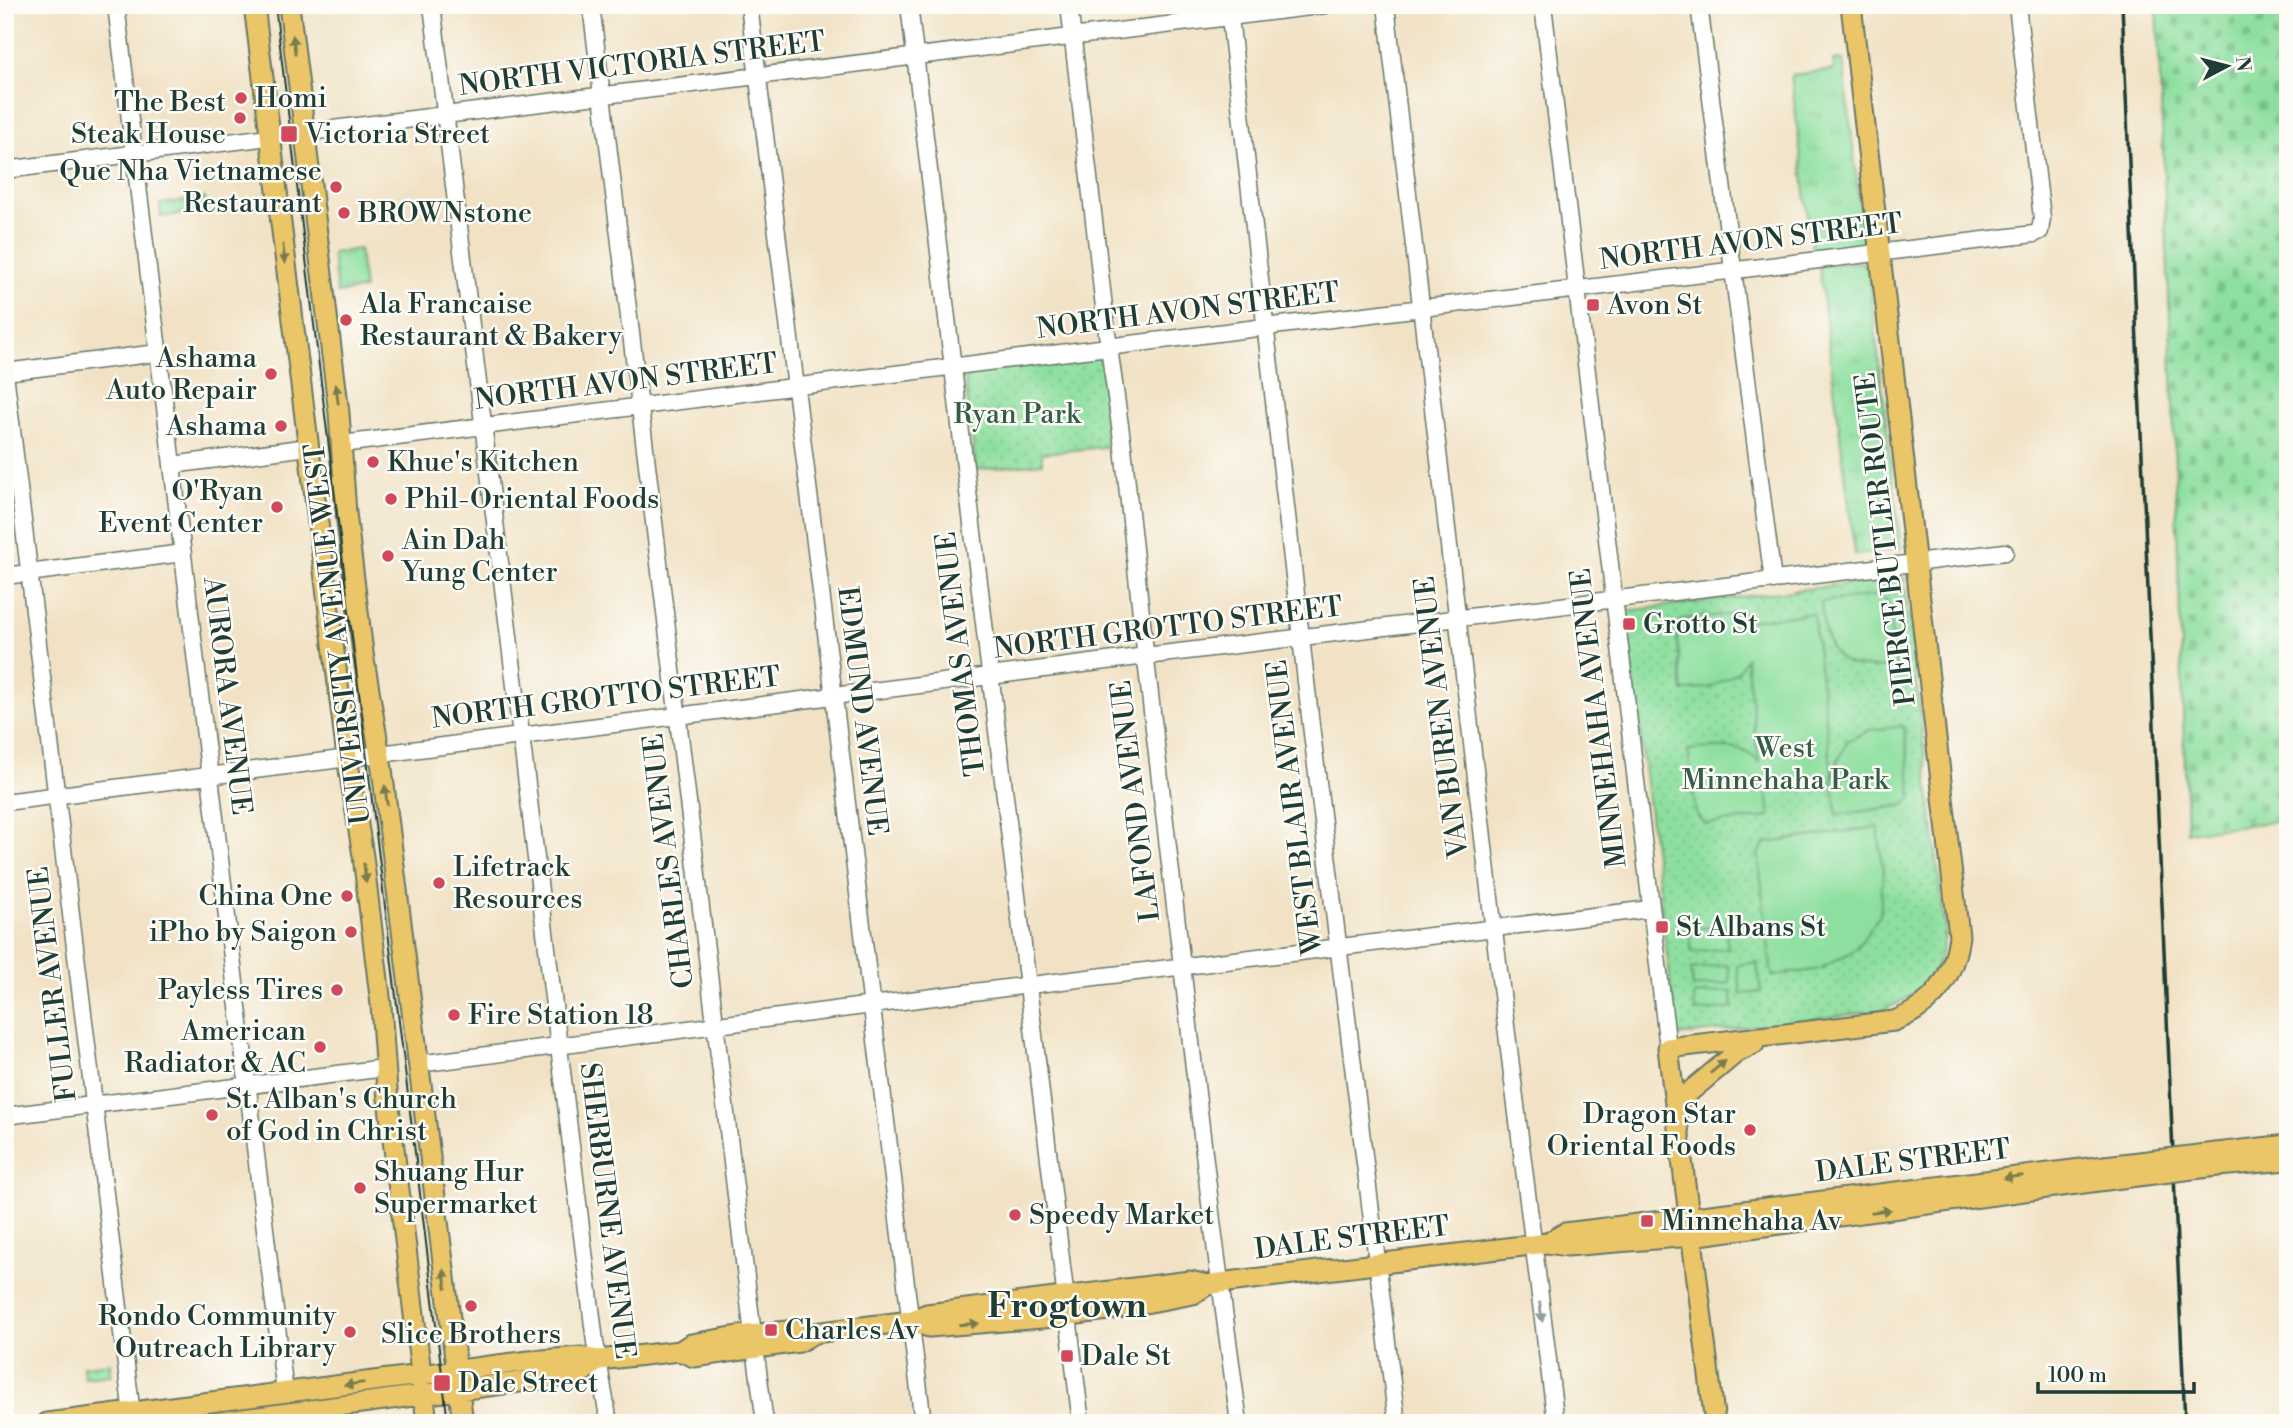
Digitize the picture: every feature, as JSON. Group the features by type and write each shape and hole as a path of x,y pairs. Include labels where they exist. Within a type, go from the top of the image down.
{"main road":[{"name":"UNIVERSITY AVENUE WEST","path":"254,5 346,757 368,894 381,1005 385,1068 427,1423"},
{"name":"UNIVERSITY AVENUE WEST","path":"289,5 342,444 346,513 360,628 380,753 463,1423"},
{"name":"PIERCE BUTLER ROUTE","path":"1668,1048 1877,1025 1908,1016 1933,998 1954,962 1958,925 1851,5"},
{"path":"1675,1104 1736,1053 1766,1038"},
{"name":"MINNEHAHA AVENUE","path":"1668,1048 1715,1423"},
{"name":"DALE STREET","path":"47,1423 133,1417 285,1393 528,1361 581,1357 599,1360 680,1351 694,1357 797,1330 814,1334 910,1321 929,1327 1066,1306 1190,1280 1213,1284 1540,1244 1565,1233 1691,1227 2216,1160 2288,1145"},
{"name":"DALE STREET","path":"2216,1160 2288,1160"},
{"name":"DALE STREET","path":"212,1423 459,1392 583,1372 599,1360"}],"street":[{"name":"AURORA AVENUE","path":"116,5 285,1393"},
{"name":"SHERBURNE AVENUE","path":"432,5 559,1045 609,1423"},
{"name":"CHARLES AVENUE","path":"591,5 765,1423"},
{"name":"EDMUND AVENUE","path":"749,5 923,1423"},
{"name":"THOMAS AVENUE","path":"909,5 1081,1423"},
{"name":"LAFOND AVENUE","path":"1069,5 1182,966 1213,1284 1239,1423"},
{"name":"NORTH VICTORIA STREET","path":"5,170 1326,5"},
{"name":"VAN BUREN AVENUE","path":"1386,5 1493,928 1540,1244 1556,1423"},
{"name":"MINNEHAHA AVENUE","path":"1543,5 1668,1048"},
{"path":"1699,5 1773,581"},
{"name":"NORTH AVON STREET","path":"342,444 1265,327 2026,235 2040,231 2042,218 2017,5"},
{"name":"WEST BLAIR AVENUE","path":"1230,17 1301,638 1397,1423"},
{"path":"5,372 158,353"},
{"name":"FULLER AVENUE","path":"5,372 133,1417"},
{"path":"172,465 308,447"},
{"name":"NORTH GROTTO STREET","path":"5,802 991,678 1146,656 2005,552"},
{"path":"5,576 183,553"},
{"path":"418,1064 1650,909"},
{"path":"5,1116 385,1068"}],"green space":[{"path":"2157,5 2288,5 2288,820 2187,832 2171,346"},
{"path":"1843,60 1864,241 1857,247 1812,251 1791,75 1834,70 1833,61"},
{"path":"205,198 207,210 161,217 160,204"},
{"path":"359,249 364,289 337,293 332,253"},
{"path":"1861,262 1868,269 1901,549 1855,555 1819,266"},
{"name":"Ryan Park","path":"1096,356 1104,362 1114,446 1042,453 1042,463 976,470 965,381 968,373"},
{"name":"West Minnehaha Park","path":"1904,577 1945,929 1934,970 1916,991 1893,1006 1879,1011 1677,1036 1625,611"},
{"path":"1880,595 1887,601 1896,667 1860,667 1848,663 1831,649 1821,602"},
{"path":"1745,613 1747,621 1813,613 1833,782 1835,768 1847,741 1870,730 1904,726 1912,797 1904,805 1837,815 1833,783 1767,791 1770,817 1705,824 1696,814 1688,750 1736,749 1753,756 1759,763 1746,658 1738,672 1711,687 1683,691 1676,627 1683,619"},
{"path":"1878,827 1883,872 1880,915 1855,950 1820,969 1772,976 1758,854 1766,843"},
{"path":"1725,925 1728,948 1692,952 1689,930"},
{"path":"1757,962 1761,992 1741,994 1737,965"},
{"path":"1728,965 1730,983 1693,987 1691,969"},
{"path":"1731,991 1733,1008 1695,1012 1694,995"},
{"path":"110,1363 111,1375 84,1378 83,1366"}],"tram line":[{"path":"275,5 448,1423"}],"railway":[{"path":"2122,5 2185,1423"}],"place":[{"name":"Homi","path":"241,98"},
{"name":"The Best Steak House","path":"240,118"},
{"name":"Victoria Street","path":"289,134"},
{"name":"Que Nha Vietnamese Restaurant","path":"336,187"},
{"name":"BROWNstone","path":"344,213"},
{"name":"Avon St","path":"1593,305"},
{"name":"Ala Francaise Restaurant & Bakery","path":"346,320"},
{"name":"Ashama Auto Repair","path":"271,374"},
{"name":"Ashama","path":"281,426"},
{"name":"Khue's Kitchen","path":"373,462"},
{"name":"Phil-Oriental Foods","path":"391,499"},
{"name":"O'Ryan Event Center","path":"277,507"},
{"name":"Ain Dah Yung Center","path":"388,556"},
{"name":"Grotto St","path":"1629,624"},
{"name":"Lifetrack Resources","path":"439,883"},
{"name":"China One","path":"347,896"},
{"name":"St Albans St","path":"1662,927"},
{"name":"iPho by Saigon","path":"351,932"},
{"name":"Payless Tires","path":"337,990"},
{"name":"Fire Station 18","path":"454,1015"},
{"name":"American Radiator & AC","path":"320,1047"},
{"name":"St. Alban's Church of God in Christ","path":"212,1115"},
{"name":"Dragon Star Oriental Foods","path":"1750,1130"},
{"name":"Shuang Hur Supermarket","path":"360,1188"},
{"name":"Speedy Market","path":"1015,1215"},
{"name":"Minnehaha Av","path":"1647,1221"},
{"name":"Slice Brothers","path":"471,1306"},
{"name":"Charles Av","path":"771,1330"},
{"name":"Rondo Community Outreach Library","path":"350,1332"},
{"name":"Dale St","path":"1067,1356"},
{"name":"Dale Street","path":"442,1383"}],"district":[{"name":"Frogtown","path":"1067,1306"}]}
